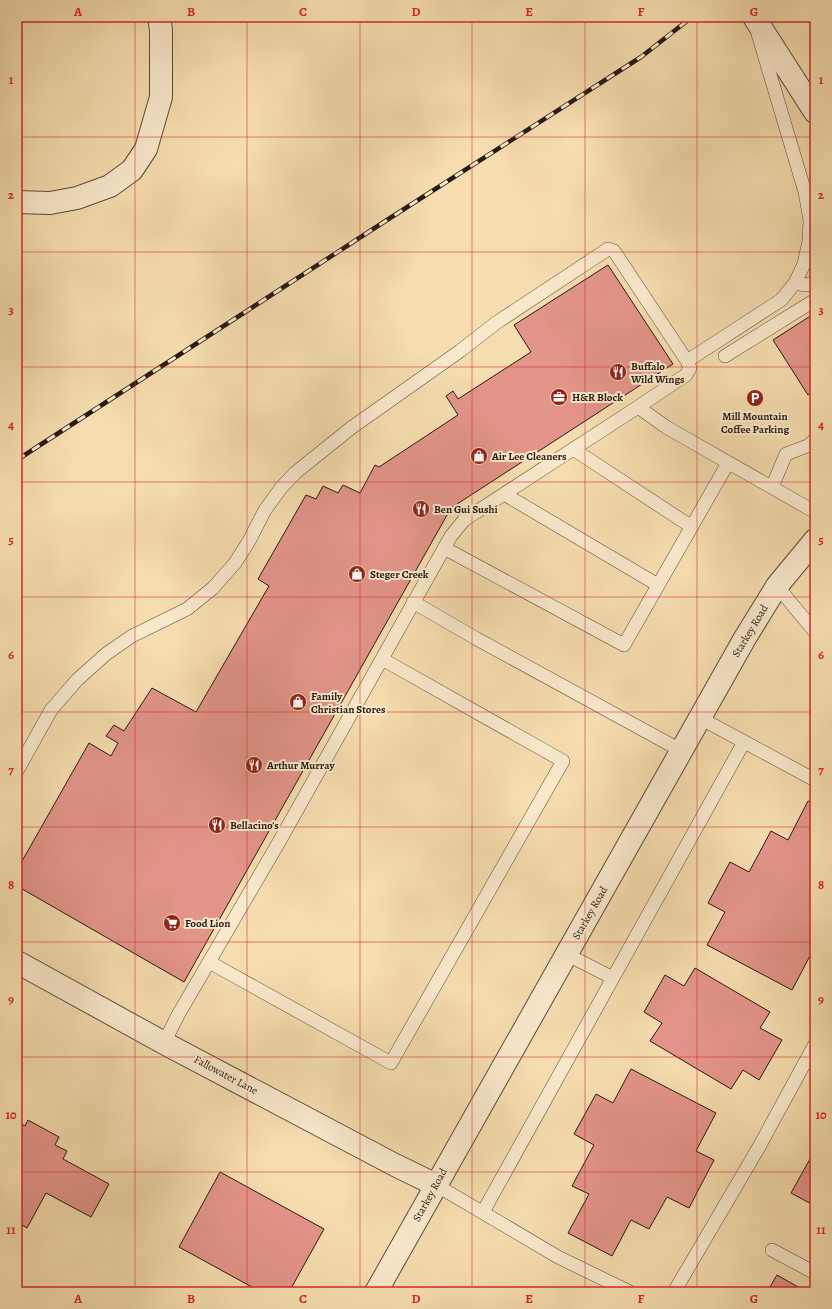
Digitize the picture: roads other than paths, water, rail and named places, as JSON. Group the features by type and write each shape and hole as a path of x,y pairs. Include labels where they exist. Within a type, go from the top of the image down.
{"street":[{"path":"17,202 50,203 77,198 110,186 132,170 146,149 161,97 161,30 159,17"},
{"path":"753,17 815,111"},
{"name":"Starkey Road","path":"376,1292 745,638 778,586 815,540"},
{"name":"Fallowater Lane","path":"17,962 164,1043 395,1165 436,1185"}],"lane":[{"path":"687,361 781,300 795,283 804,264 809,241 810,220 805,192 753,17"},
{"path":"17,771 51,710 77,680 106,654 132,636 187,609 213,588 235,563 249,541 265,510 281,488 295,473 351,428 460,351 496,323 608,249 614,251 687,361 690,368 686,375 464,520 451,536 279,842 178,1015 164,1043"},
{"path":"795,283 806,285 815,282"},
{"path":"725,356 815,300"},
{"path":"638,407 666,427 815,512"},
{"path":"772,487 786,454 810,445 815,439"},
{"path":"573,449 692,527"},
{"path":"444,548 624,645 728,463"},
{"path":"504,494 658,585"},
{"path":"778,586 815,632"},
{"path":"413,602 477,640 682,751"},
{"path":"209,962 391,1063 563,761 382,659"},
{"path":"700,718 815,780"},
{"path":"483,1212 744,742"},
{"path":"566,954 612,978"},
{"path":"674,1292 759,1148 815,1044"},
{"path":"436,1185 558,1257 630,1292"},
{"path":"772,1250 815,1273"}],"railway":[{"path":"17,460 641,57 692,17"}],"place":[{"name":"Buffalo Wild Wings","path":"618,372"},
{"name":"H&R Block","path":"559,397"},
{"name":"Mill Mountain Coffee Parking","path":"755,398"},
{"name":"Air Lee Cleaners","path":"479,456"},
{"name":"Ben Gui Sushi","path":"421,509"},
{"name":"Steger Creek","path":"357,574"},
{"name":"Family Christian Stores","path":"298,702"},
{"name":"Arthur Murray","path":"254,765"},
{"name":"Bellacino's","path":"217,825"},
{"name":"Food Lion","path":"172,923"}]}
